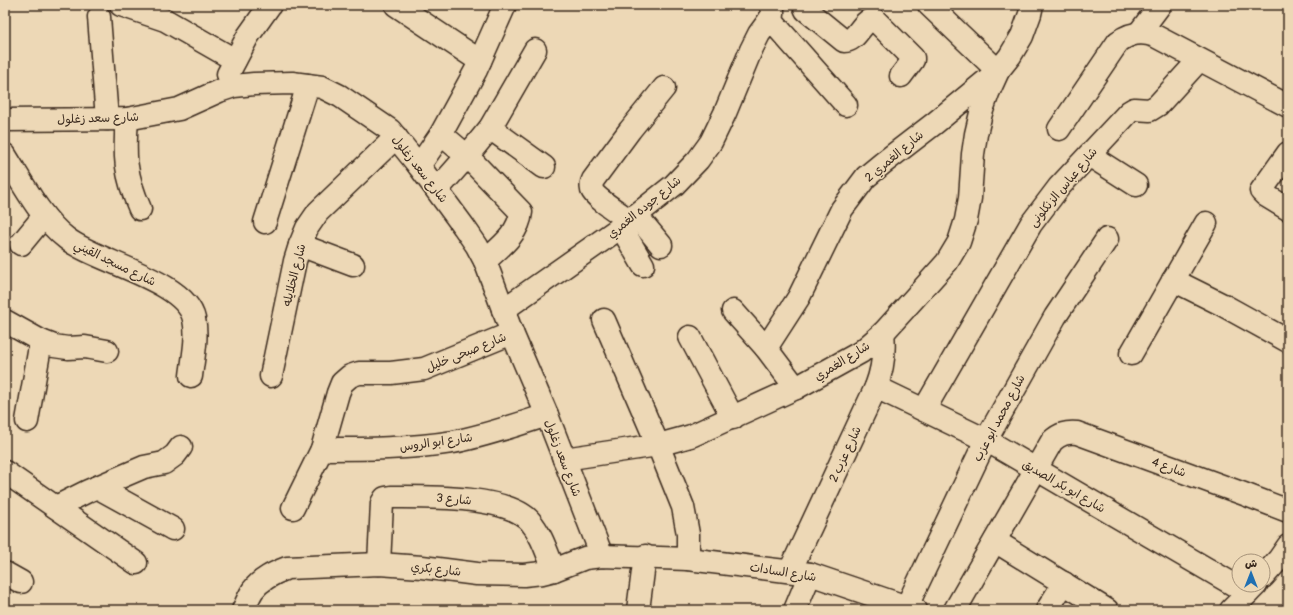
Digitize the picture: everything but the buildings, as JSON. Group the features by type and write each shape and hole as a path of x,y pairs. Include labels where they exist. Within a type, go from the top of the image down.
{"street":[{"path":"121,5 165,20 235,60"},
{"path":"218,91 248,36 270,5"},
{"path":"396,5 480,61"},
{"path":"419,166 441,134 480,61 505,5"},
{"path":"804,5 806,10 844,41 851,40 869,20 874,19 913,58 901,76"},
{"path":"929,5 998,71"},
{"name":"شارع الغمري 2","path":"766,348 799,297 842,209 866,177 998,71 1010,56 1022,36 1032,5"},
{"path":"1139,32 1160,5"},
{"path":"770,12 846,105"},
{"name":"شارع جوده الغمري","path":"503,310 628,221 674,185 698,160 711,142 725,113 748,55 770,12"},
{"path":"99,17 125,159 131,187 140,209"},
{"path":"1059,129 1118,42 1124,37 1139,32 1155,36 1198,60 1288,106"},
{"path":"437,190 468,156 490,128 535,50"},
{"name":"شارع عباس الزنكلونى","path":"924,410 1031,224 1059,187 1129,112 1134,109 1150,110 1158,105 1198,60"},
{"name":"شارع الغمري","path":"564,459 658,445 691,436 796,388 861,352 883,333 948,262 959,242 966,220 971,185 973,154 979,120 988,93 998,71"},
{"name":"شارع سعد زغلول","path":"5,120 117,119 179,110 218,91 234,86 292,83 322,87 340,96 390,130 437,190 477,246 485,261 512,333 547,416 602,556"},
{"path":"265,222 308,85"},
{"path":"661,245 598,198 592,191 591,185 593,180 630,130 664,88"},
{"path":"490,128 544,167"},
{"path":"441,134 468,156 521,212 521,218 518,226 509,238 485,261"},
{"name":"شارع الخلايله","path":"271,376 295,260 308,228 318,212 396,137"},
{"path":"1288,153 1261,191 1288,209"},
{"name":"شارع مسجد القيني","path":"5,155 44,216 66,239 82,249 141,274 164,286 185,302 190,309 195,326 191,376"},
{"path":"1089,155 1136,185"},
{"path":"21,244 44,216"},
{"path":"628,221 644,265"},
{"path":"1131,354 1206,224"},
{"name":"شارع محمد ابو عزب","path":"908,609 986,440 1054,317 1107,238"},
{"path":"300,246 353,265"},
{"path":"1173,280 1222,304 1288,341"},
{"path":"733,311 766,348 796,388"},
{"path":"604,320 683,507 688,534 688,559"},
{"path":"5,322 41,341 54,346 78,348 86,347 107,351"},
{"name":"شارع صبحى خليل","path":"293,508 322,449 342,383 350,376 359,373 391,374 424,369 512,333"},
{"name":"شارع عزب 2","path":"795,610 800,573 881,374 884,347 883,333"},
{"path":"690,337 733,418"},
{"path":"27,421 41,341"},
{"name":"شارع ابو بكر الصديق","path":"876,387 986,440 1231,577"},
{"name":"شارع ابو الروس","path":"322,449 382,449 438,444 487,434 547,416"},
{"name":"شارع 4","path":"1036,469 1052,441 1061,434 1077,433 1288,511"},
{"path":"56,507 97,487 144,467 164,463 175,455 181,447"},
{"path":"955,610 1036,469"},
{"path":"5,472 136,563"},
{"path":"97,487 173,529"},
{"name":"شارع 3","path":"379,564 382,503 385,498 438,497 501,505 516,511 529,520 538,532 554,570"},
{"path":"995,541 1107,610"},
{"name":"شارع بكري","path":"243,610 253,590 262,580 287,568 379,564 422,567 477,574 524,575 554,570 585,558 602,556 645,556"},
{"path":"638,610 645,556"},
{"name":"شارع السادات","path":"645,556 688,559 800,573 908,609"},
{"path":"1271,570 1285,558"},
{"path":"1047,610 1064,583"},
{"path":"1231,610 1248,593"}]}
